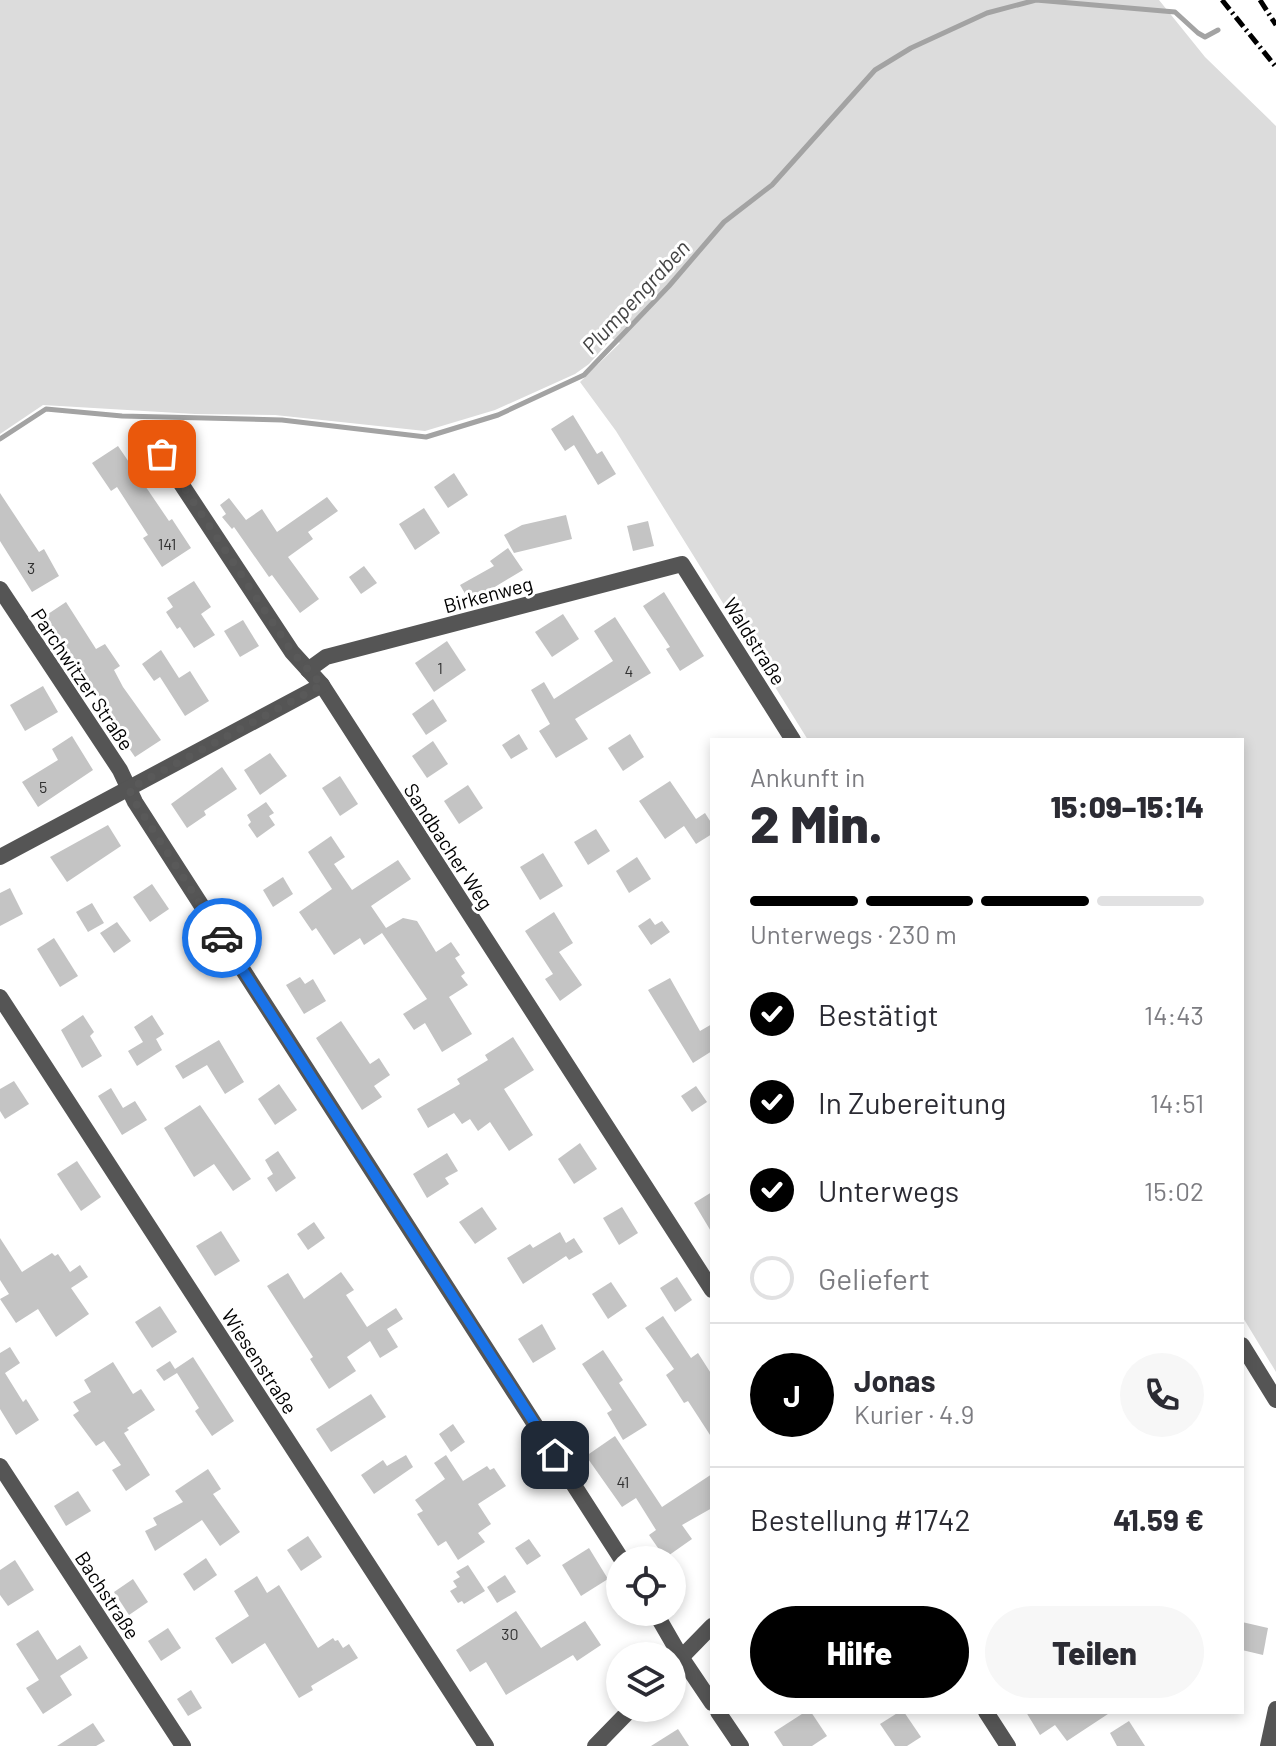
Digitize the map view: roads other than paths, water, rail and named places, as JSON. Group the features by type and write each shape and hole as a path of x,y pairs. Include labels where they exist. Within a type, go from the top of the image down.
{"street":[{"name":"Sandbacher Weg","path":"145,429 292,652 322,685 710,1287"},
{"name":"Birkenweg","path":"308,670 326,657 682,564"},
{"name":"Waldstraße","path":"682,564 792,738"},
{"name":"Parchwitzer Straße","path":"0,589 120,770 135,802 613,1546"},
{"path":"0,857 322,685"},
{"name":"Wiesenstraße","path":"0,997 486,1746"},
{"path":"1244,1348 1276,1400"},
{"name":"Bachstraße","path":"0,1466 183,1746"},
{"path":"686,1653 710,1628"},
{"path":"686,1673 710,1701"},
{"path":"1268,1746 1276,1709"},
{"path":"719,1714 741,1746"},
{"path":"987,1714 1008,1746"},
{"path":"595,1746 618,1722"}],"waterway":[{"name":"Plumpengraben","path":"0,439 46,409 122,416 282,420 426,437 498,415 584,375 669,286 724,222 772,185 875,70 911,48 987,13 1036,0 1175,12 1205,37 1218,30"}],"railway":[{"path":"1222,0 1276,67"},
{"path":"1260,0 1276,25"}]}
